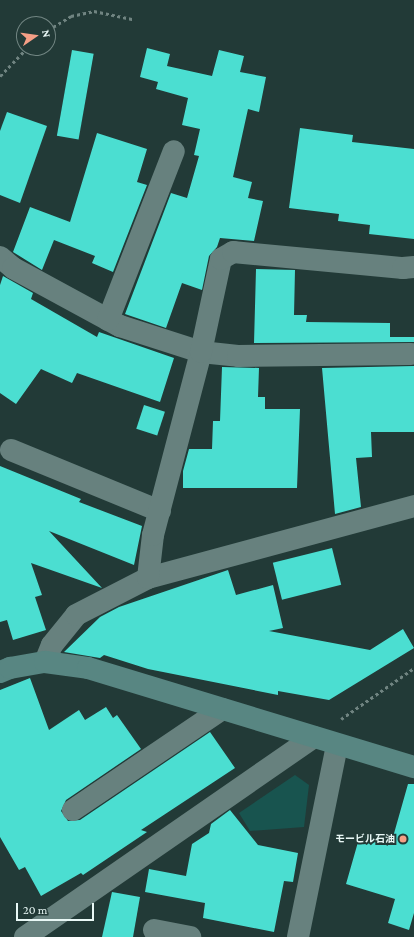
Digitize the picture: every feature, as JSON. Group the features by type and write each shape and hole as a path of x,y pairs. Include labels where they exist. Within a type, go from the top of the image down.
{"street":[{"path":"108,320 174,152"},
{"path":"148,578 153,535 201,352 221,259 232,252 403,268 414,267"},
{"path":"0,257 13,268 120,326 201,352 238,356 411,354"},
{"path":"12,450 160,511"},
{"path":"46,662 52,645 76,615 148,578 414,506"},
{"path":"0,672 10,668 46,662 88,668 337,745 414,767"},
{"path":"74,810 222,709"},
{"path":"25,937 314,737"},
{"path":"298,937 337,745"},
{"path":"154,930 190,937"}],"path":[{"path":"56,25 71,16 94,11 133,19"},
{"path":"0,76 19,56"},
{"path":"314,737 414,668"}],"shaded area":[{"path":"295,775 309,785 304,827 250,831 239,813"}],"building":[{"path":"147,48 170,54 167,66 212,76 219,50 244,56 240,72 266,77 259,112 248,109 233,177 252,182 248,198 263,201 254,241 220,238 217,247 209,256 202,290 182,283 166,328 125,314 171,193 187,198 199,156 194,155 200,129 182,125 188,98 156,89 158,82 140,77"},
{"path":"72,50 94,54 79,139 57,136"},
{"path":"7,112 47,126 20,203 0,195 0,131"},
{"path":"300,128 353,135 352,142 414,149 414,239 369,234 370,225 338,221 339,214 289,208"},
{"path":"97,133 147,149 137,182 147,185 113,272 92,263 95,256 54,240 42,270 13,252 30,207 70,222"},
{"path":"256,269 295,270 294,315 307,315 306,322 390,323 390,337 414,337 414,342 254,343"},
{"path":"3,276 33,293 31,299 97,337 99,332 174,358 160,402 77,373 72,383 41,369 16,404 0,393 0,285"},
{"path":"414,366 414,432 371,432 372,457 356,458 361,507 335,514 322,368"},
{"path":"222,367 259,368 258,397 265,397 265,409 300,409 297,488 183,488 183,471 189,449 212,449 213,421 220,421"},
{"path":"144,405 165,412 157,436 136,429"},
{"path":"0,466 81,499 79,502 142,526 134,565 49,531 102,588 31,563 42,595 35,597 46,630 13,640 7,620 0,622"},
{"path":"332,548 341,585 282,600 273,563"},
{"path":"228,570 236,595 273,585 283,628 269,631 370,650 403,629 414,648 329,700 278,691 278,695 148,669 104,655 100,658 64,652 100,617 119,607"},
{"path":"30,678 49,730 79,710 85,720 106,707 113,718 117,715 141,749 66,800 61,811 68,821 80,820 210,732 235,768 141,830 147,832 83,875 81,873 41,896 25,867 19,870 0,837 0,690"},
{"name":"モービル石油","path":"408,784 414,784 414,913 409,930 388,923 395,899 346,884 360,835 391,844"},
{"path":"230,810 258,845 298,853 293,882 284,881 274,932 203,918 205,903 145,892 149,869 186,876 192,844 209,833 211,824"},
{"path":"112,892 140,897 133,937 102,937"}],"place":[{"name":"モービル石油","path":"403,839"}]}
